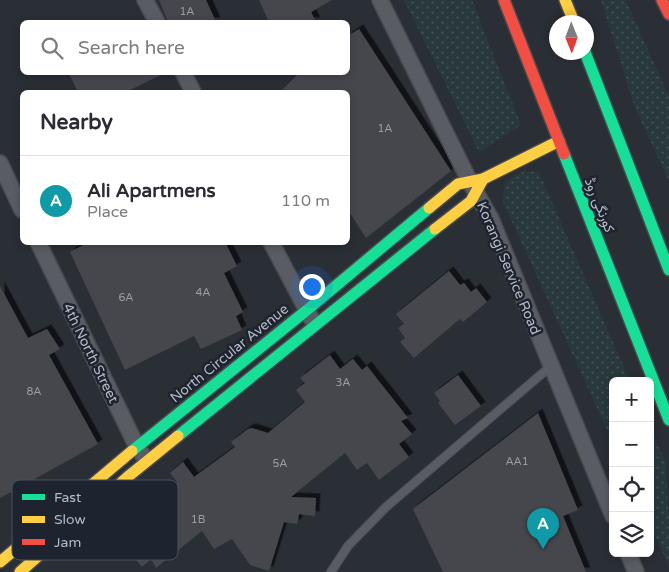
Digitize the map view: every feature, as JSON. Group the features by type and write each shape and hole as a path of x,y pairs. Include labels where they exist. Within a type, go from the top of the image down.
{"street":[{"path":"145,0 156,20"},
{"name":"Korangi Service Road","path":"380,0 476,184 611,512"},
{"name":"کورنگی روڈ","path":"504,0 669,420"},
{"path":"565,0 571,15"},
{"path":"662,0 669,14"},
{"path":"588,60 669,270"},
{"path":"184,75 192,90"},
{"name":"North Circular Avenue","path":"98,480 307,310 458,184 476,184 559,141"},
{"path":"0,163 20,206"},
{"name":"North Circular Avenue","path":"125,480 471,201 476,184"},
{"name":"4th North Street","path":"39,245 137,447 147,461"},
{"path":"273,245 315,326"},
{"name":"North Circular Avenue","path":"0,562 12,552"},
{"path":"630,557 636,572"},
{"name":"North Circular Avenue","path":"20,572 34,560"}],"lane":[{"path":"331,572 348,546 386,506 551,366"}],"shaded area":[{"path":"404,0 472,0 521,125 479,152"},
{"path":"601,0 626,0 669,97 669,181 634,106"},
{"path":"524,171 539,172 628,377 609,377 609,434 503,202 504,185 512,177"},
{"path":"654,436 666,463 669,511 669,566 654,534"}],"building":[{"path":"159,0 206,0 215,20 167,20"},
{"path":"259,0 332,0 311,12 315,20 268,20"},
{"path":"359,29 451,171 366,238 350,213 350,90 282,90 297,75 350,75 350,35"},
{"path":"70,75 161,75 130,90 77,90"},
{"path":"83,245 226,245 237,266 224,273 243,312 236,316 242,330 201,349 194,336 125,370 70,252"},
{"path":"449,271 460,285 464,283 471,292 476,288 487,302 463,322 460,319 414,358 400,342 405,338 398,328 404,324 396,314"},
{"path":"0,286 28,338 47,329 60,349 49,355 98,444 33,480 12,480 12,491 0,498"},
{"path":"330,355 340,369 353,359 362,370 367,366 408,418 401,421 412,434 399,444 409,457 379,480 367,463 357,470 345,453 291,497 316,498 315,516 299,514 297,524 284,522 269,571 250,565 232,539 214,549 202,531 178,550 178,480 175,480 170,473 183,462 194,477 235,447 231,442 248,429 252,428 268,433 305,402 296,390 305,383 300,378"},
{"path":"458,375 481,406 455,425 438,403 440,401 434,393"},
{"path":"538,413 578,510 563,516 586,572 443,572 413,509"},
{"path":"136,560 150,560 142,567"},
{"path":"152,560 166,560 156,568"}],"traffic: fast":[{"path":"588,60 669,270"},
{"path":"564,154 669,420"},
{"path":"132,451 307,310 429,208"},
{"path":"178,436 435,229"}],"traffic: slow":[{"path":"565,0 571,15"},
{"path":"429,208 458,184 483,179 559,141"},
{"path":"435,229 471,201 483,179"},
{"path":"124,480 178,436"},
{"path":"98,480 132,451"},
{"path":"0,562 12,552"},
{"path":"20,572 34,560"}],"traffic: jam":[{"path":"504,0 564,154"},
{"path":"662,0 669,14"}],"place":[{"name":"Ali Apartmens","path":"543,549"}]}
